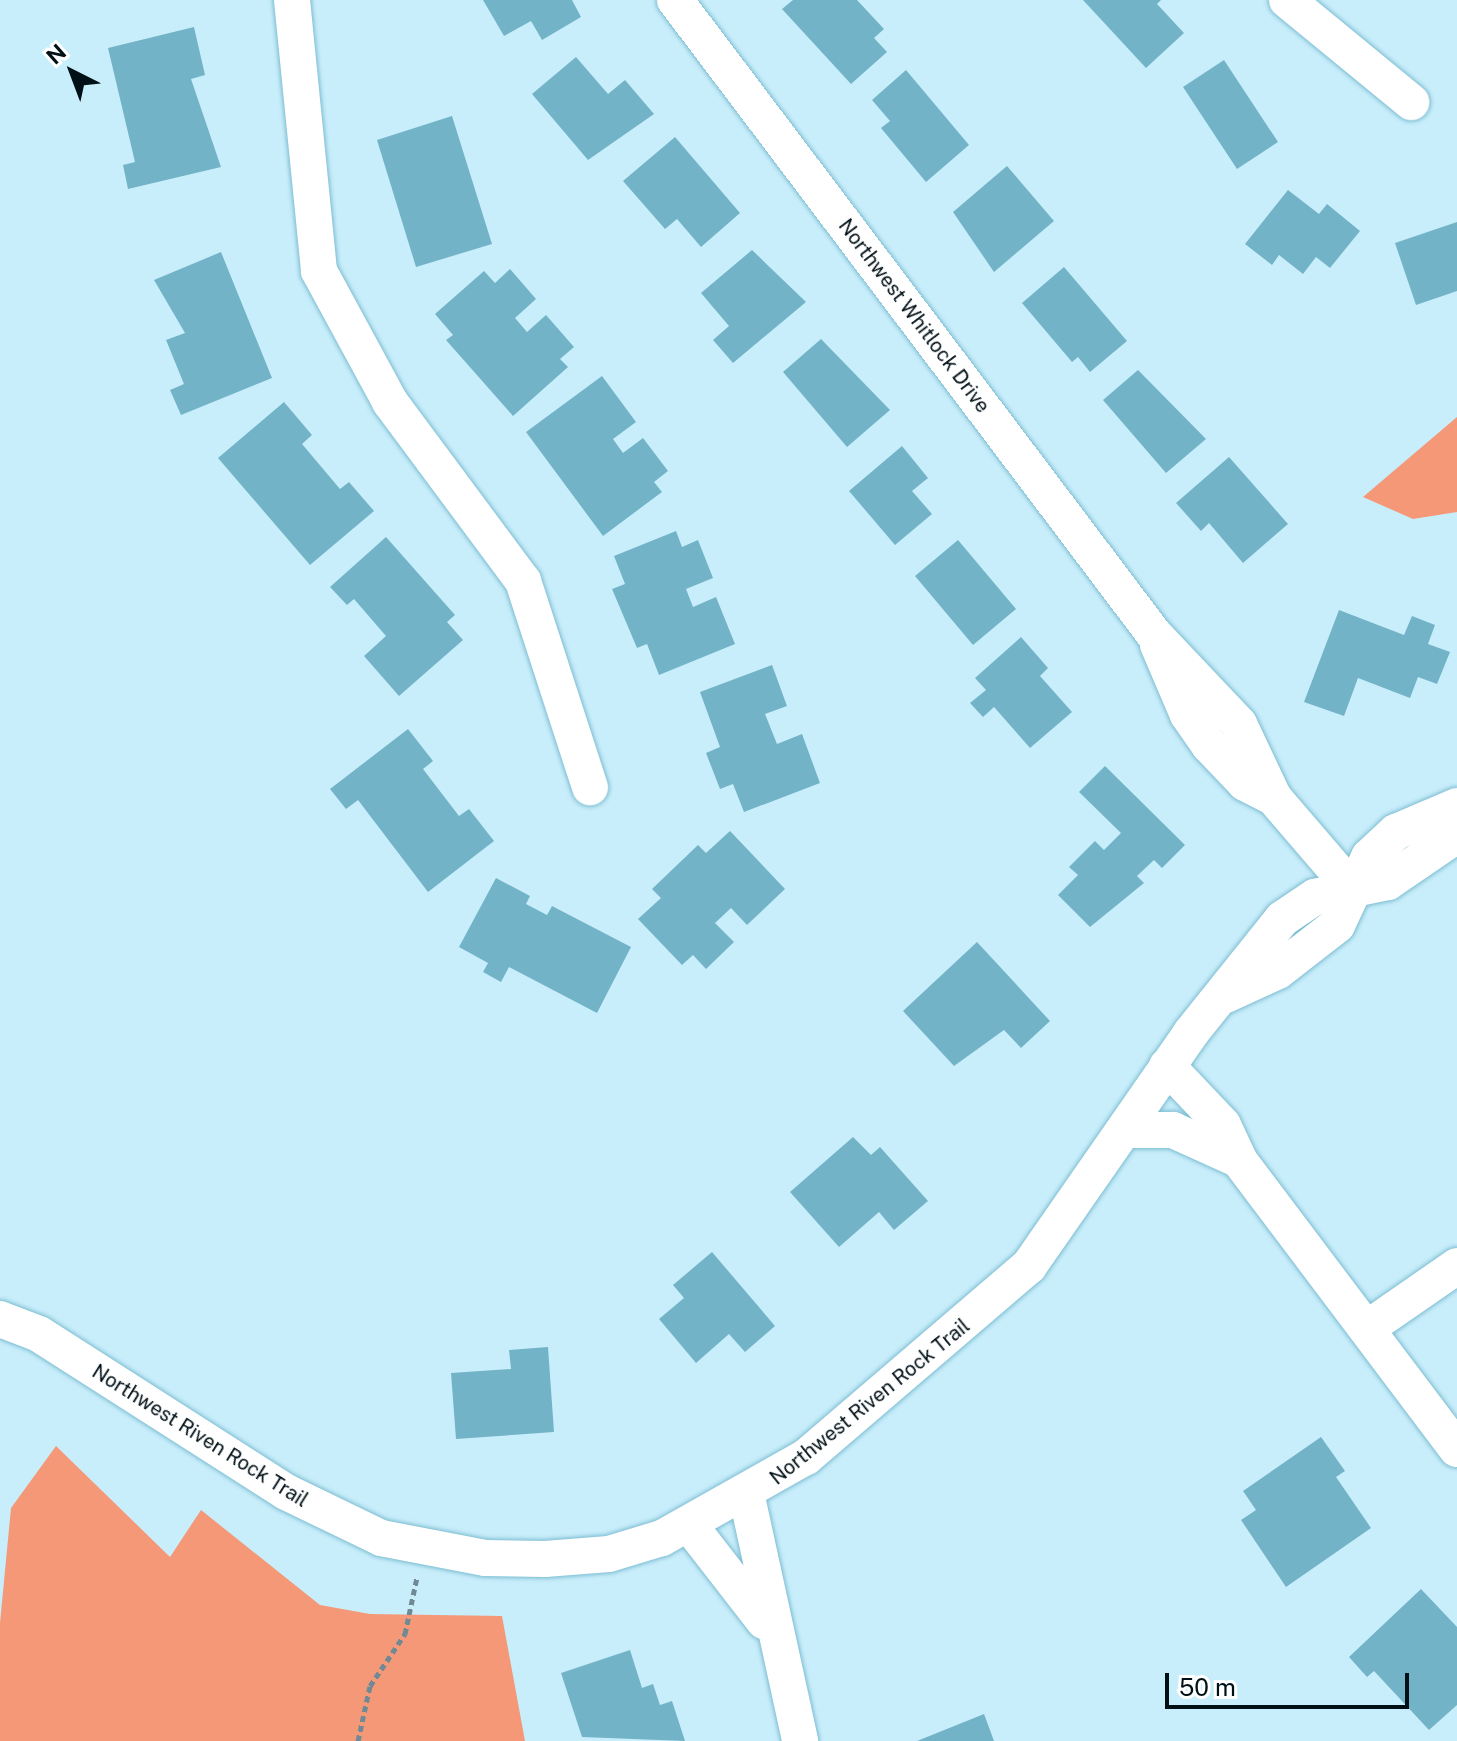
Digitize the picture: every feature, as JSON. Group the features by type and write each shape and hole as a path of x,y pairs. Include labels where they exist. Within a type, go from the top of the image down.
{"street":[{"path":"292,0 319,271 390,402 523,581 590,787"},
{"name":"Northwest Whitlock Drive","path":"675,0 1153,633 1239,724 1274,798 1354,891"},
{"path":"1287,0 1411,102"},
{"path":"1354,891 1369,857 1396,832 1457,806"},
{"name":"Northwest Riven Rock Trail","path":"0,1319 39,1334 333,1518 425,1549 485,1558 583,1556 691,1527 747,1497 806,1457 1029,1266 1167,1066 1226,995 1282,919 1315,897 1388,882 1457,835"},
{"path":"1167,1066 1223,1125 1239,1160 1369,1327 1457,1449"},
{"path":"1125,1130 1173,1130 1239,1160"},
{"path":"1369,1327 1457,1266"},
{"path":"747,1497 771,1633 800,1741"},
{"path":"691,1527 771,1633"}],"path":[{"path":"358,1741 370,1686 405,1634 425,1549"}],"shaded area":[{"path":"1457,417 1457,512 1413,519 1363,497"},
{"path":"56,1446 170,1557 201,1510 320,1605 370,1614 502,1616 525,1741 0,1741 0,1623 11,1508"}],"building":[{"path":"483,0 572,0 581,17 542,40 531,21 504,36"},
{"path":"793,0 857,0 884,29 874,38 887,52 851,84 782,9"},
{"path":"1083,0 1161,0 1157,4 1184,33 1146,68"},
{"path":"194,27 205,75 191,79 221,167 128,189 123,165 135,162 108,48"},
{"path":"576,57 608,94 625,80 654,114 588,160 532,94"},
{"path":"1224,60 1278,142 1237,169 1183,87"},
{"path":"906,70 969,145 926,182 881,128 890,121 872,100"},
{"path":"452,116 492,244 416,267 377,140"},
{"path":"675,137 740,213 701,247 677,219 665,229 623,181"},
{"path":"1007,166 1054,221 994,272 953,212"},
{"path":"1288,190 1319,214 1327,204 1360,231 1330,268 1316,257 1303,274 1279,255 1272,265 1245,244"},
{"path":"1457,222 1457,291 1416,305 1395,243"},
{"path":"752,250 806,302 733,363 713,340 729,326 701,293"},
{"path":"221,252 272,378 181,415 170,390 184,384 166,340 185,333 154,280"},
{"path":"1064,267 1127,341 1090,372 1078,357 1072,362 1022,303"},
{"path":"510,269 536,299 515,318 527,332 546,315 574,347 560,359 568,367 513,416 446,340 453,335 435,314 484,271 495,283"},
{"path":"821,339 890,410 847,447 783,372"},
{"path":"1138,370 1206,439 1166,473 1103,400"},
{"path":"602,376 636,422 613,439 623,453 643,438 668,471 654,482 662,492 603,536 526,432"},
{"path":"284,402 312,435 302,444 340,489 349,482 374,511 310,565 218,458"},
{"path":"902,446 928,478 912,491 932,514 895,545 849,491"},
{"path":"1229,457 1288,524 1243,563 1209,523 1201,531 1176,503"},
{"path":"676,531 682,547 698,540 713,578 686,589 693,607 716,597 735,644 659,675 647,644 637,648 612,589 625,584 614,556"},
{"path":"386,537 455,615 447,622 463,640 399,696 364,656 386,636 354,599 347,605 330,587"},
{"path":"958,540 1016,609 973,645 915,576"},
{"path":"1339,610 1404,635 1412,616 1435,625 1428,644 1450,652 1437,684 1418,677 1410,698 1358,678 1344,716 1304,702"},
{"path":"1021,637 1048,668 1040,676 1072,712 1030,748 994,707 983,717 970,703 986,690 975,678"},
{"path":"772,665 787,706 765,714 777,744 802,734 820,783 744,812 733,784 720,789 706,753 720,747 700,692"},
{"path":"408,729 433,761 423,769 459,816 469,809 494,841 428,892 358,800 346,809 330,789"},
{"path":"1105,766 1185,845 1162,868 1154,860 1137,876 1144,883 1090,927 1058,895 1078,875 1069,867 1095,841 1104,850 1121,833 1079,792"},
{"path":"730,831 785,889 747,925 731,908 715,923 734,942 706,969 693,955 682,965 638,919 661,898 652,889 698,845 706,853"},
{"path":"496,878 530,896 526,904 547,915 552,906 631,947 597,1013 509,967 501,982 483,972 488,963 459,947"},
{"path":"977,942 1050,1021 1021,1048 1004,1030 954,1066 903,1011"},
{"path":"853,1137 871,1155 880,1147 928,1201 894,1230 879,1212 839,1247 790,1192"},
{"path":"712,1252 775,1326 745,1352 729,1334 696,1363 659,1319 684,1298 673,1285"},
{"path":"548,1347 554,1432 456,1439 451,1373 511,1369 509,1350"},
{"path":"1321,1437 1345,1471 1336,1477 1371,1528 1286,1587 1241,1520 1256,1510 1243,1491"},
{"path":"1421,1589 1457,1627 1457,1705 1429,1730 1374,1671 1367,1677 1349,1657"},
{"path":"630,1650 642,1688 653,1684 660,1705 672,1701 685,1741 582,1737 561,1673"},
{"path":"984,1714 994,1741 917,1741"}]}
